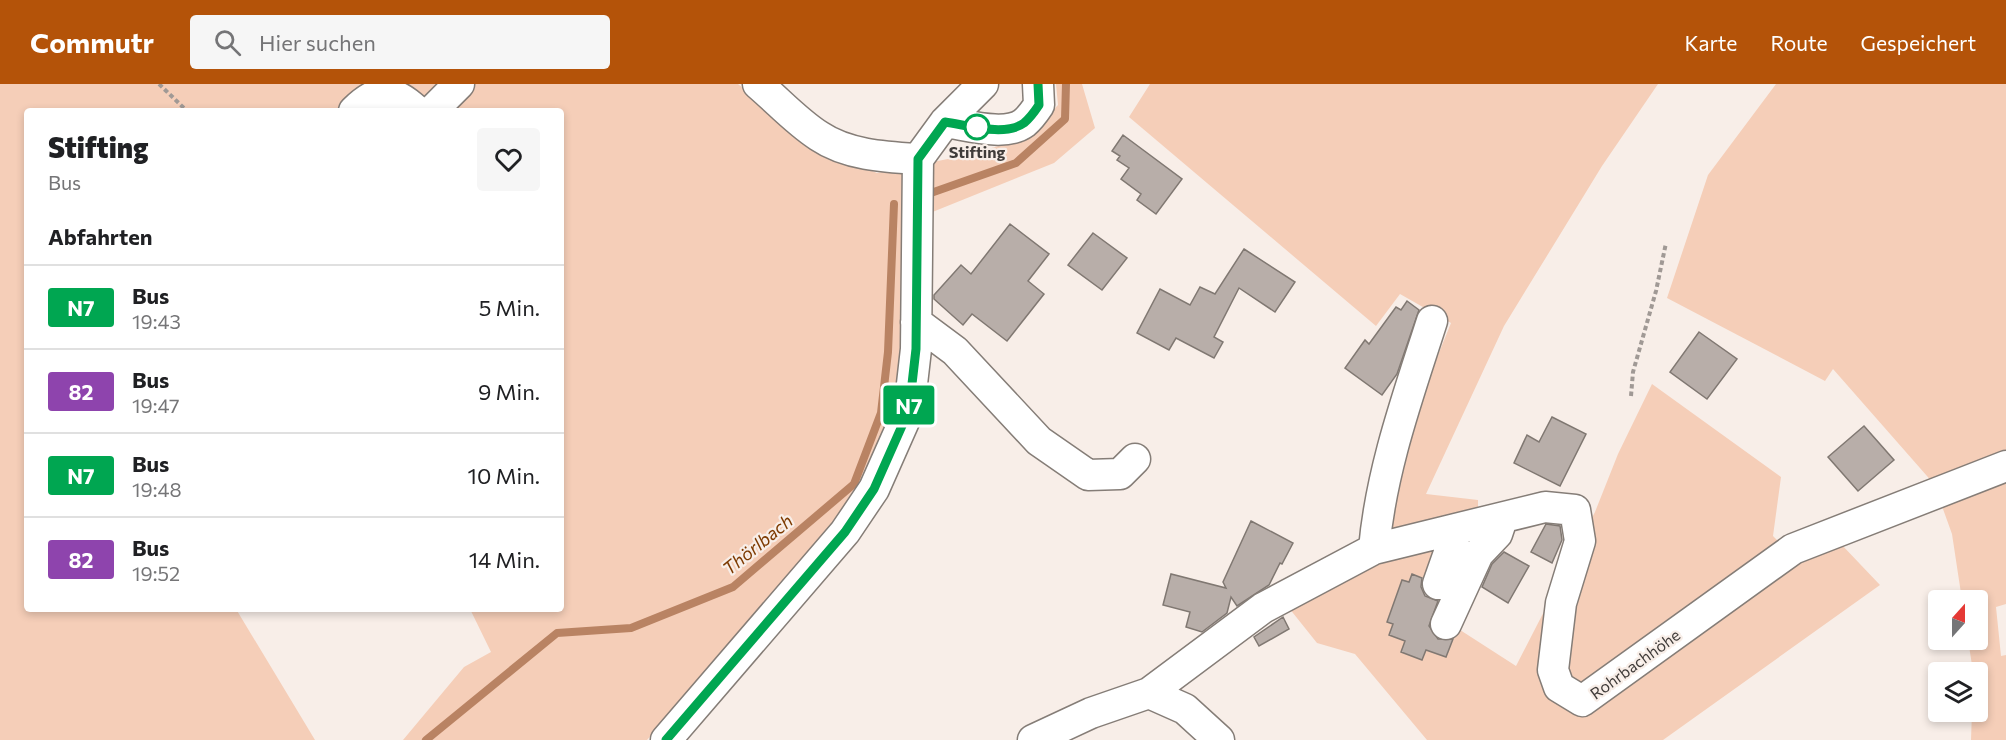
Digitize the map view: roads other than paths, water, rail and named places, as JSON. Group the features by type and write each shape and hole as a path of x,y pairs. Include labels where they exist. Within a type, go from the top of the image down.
{"street":[{"path":"435,108 459,84"},
{"path":"758,84 819,136 843,148 880,156 918,159"},
{"path":"666,740 845,532 874,489 909,410 916,349 918,159 945,122 982,84"},
{"path":"945,122 977,127 1015,128 1025,122 1039,105 1038,84"},
{"path":"357,108 367,98 382,92 403,98 414,108"},
{"path":"1374,549 1378,503 1402,414 1432,321"},
{"path":"916,322 955,351 1039,441 1088,475 1120,474 1135,459"},
{"name":"Rohrbachhöhe","path":"1032,740 1091,713 1149,693 1263,608 1374,549 1545,507 1575,510 1580,541 1561,603 1552,670 1559,687 1582,701 1793,549 2006,466"},
{"path":"1446,624 1478,554 1497,534 1502,519"},
{"path":"1438,584 1457,530"},
{"path":"1149,693 1185,709 1219,740"}],"waterway":[{"name":"Thörlbach","path":"928,194 1016,163 1065,119 1066,84"},
{"name":"Thörlbach","path":"426,740 557,633 631,628 733,587 854,484 881,413 888,352 894,204"}],"place":[{"name":"Stifting","path":"977,127"}]}
